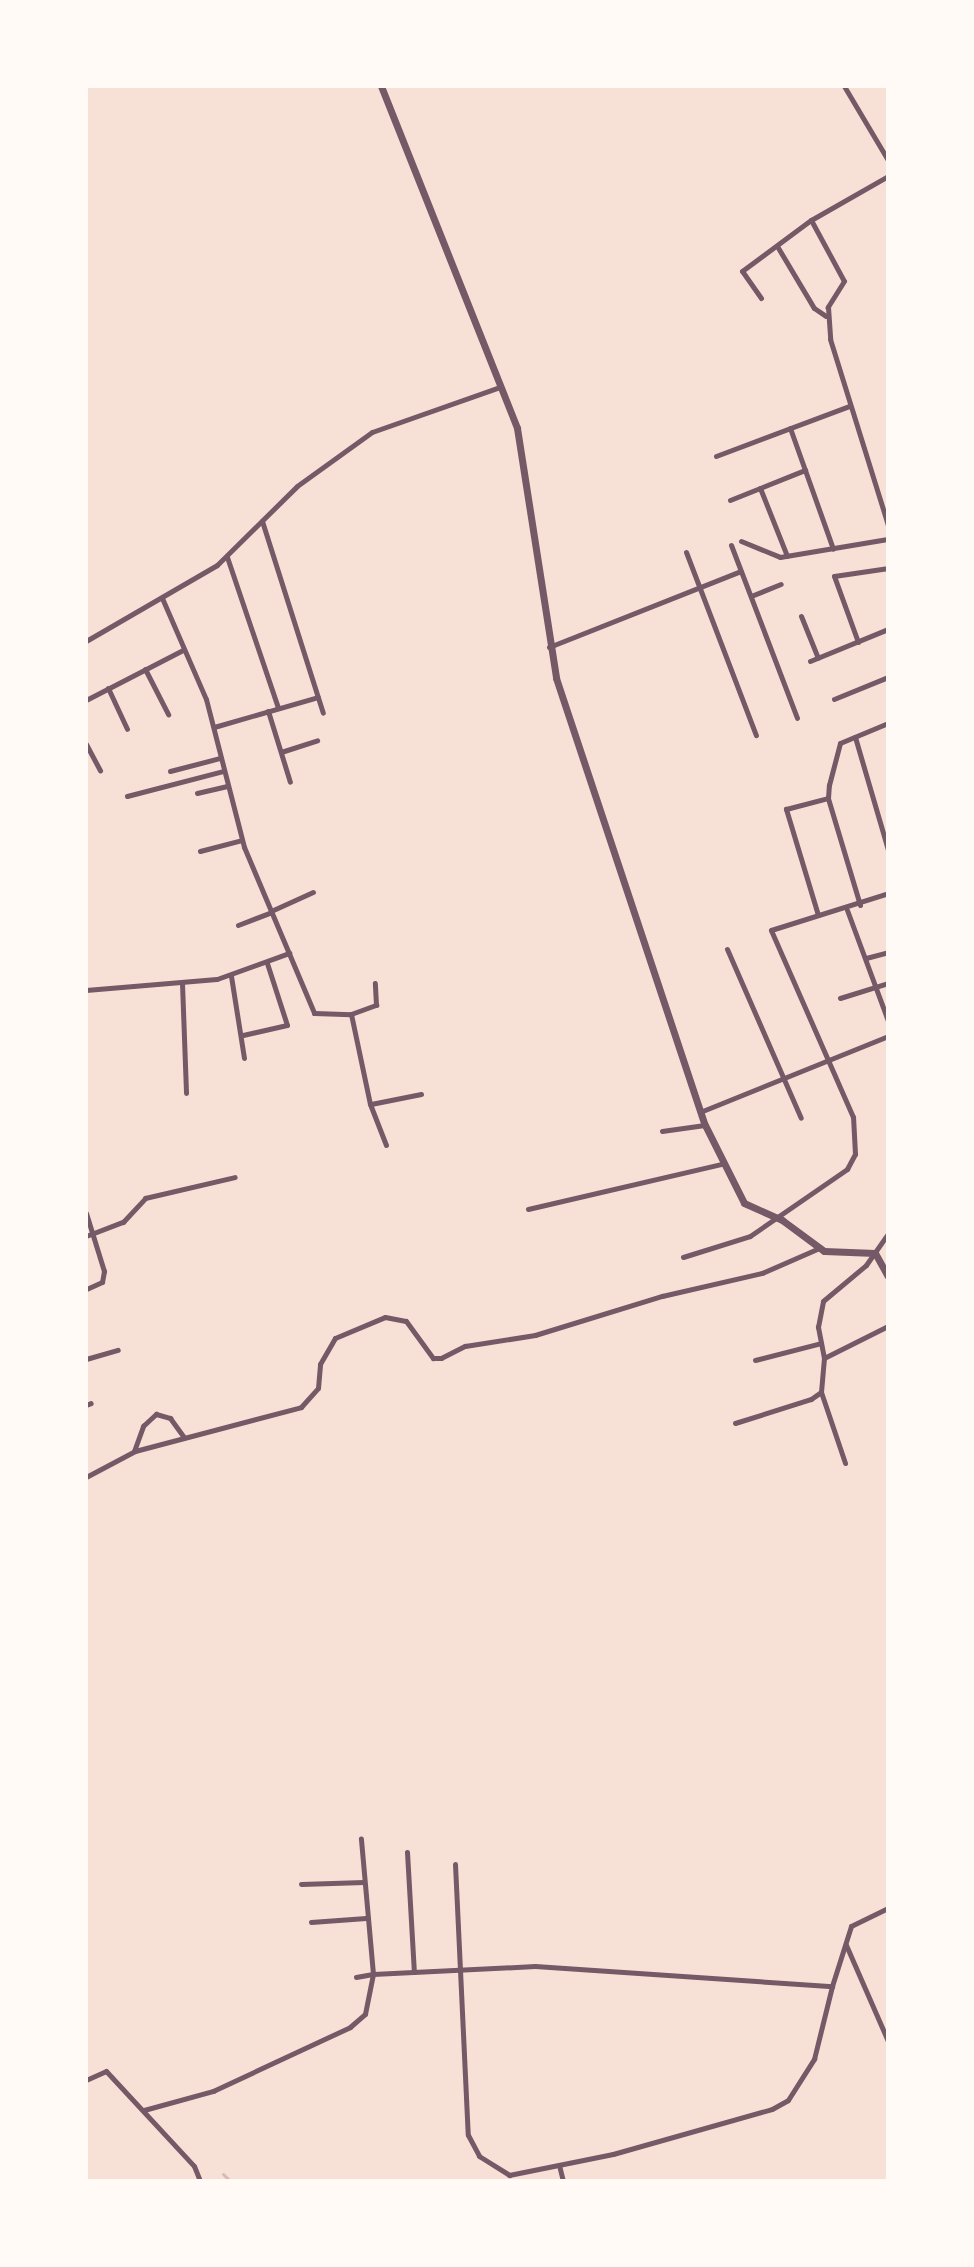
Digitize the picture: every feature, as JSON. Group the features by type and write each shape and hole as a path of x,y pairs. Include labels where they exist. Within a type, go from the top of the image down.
{"street":[{"path":"381,86 500,387 523,454 549,647 700,1112 722,1164 744,1203 775,1216 817,1249"},
{"path":"844,86 888,160"},
{"path":"761,298 742,271 811,220 888,176"},
{"path":"811,220 844,281 826,316 849,406 888,525"},
{"path":"777,246 814,308 826,316"},
{"path":"86,641 227,557 305,479 372,432 500,387"},
{"path":"716,456 849,406"},
{"path":"790,428 833,549"},
{"path":"730,500 805,470"},
{"path":"760,488 787,556"},
{"path":"262,521 323,713"},
{"path":"741,541 787,556 888,539"},
{"path":"731,545 797,718"},
{"path":"686,552 756,735"},
{"path":"227,557 278,708"},
{"path":"858,642 834,576 888,568"},
{"path":"549,647 741,571"},
{"path":"751,596 781,584"},
{"path":"162,598 214,727 242,840 314,1013 351,1014 376,1005 375,983"},
{"path":"801,616 818,658"},
{"path":"810,661 888,629"},
{"path":"86,700 183,650"},
{"path":"145,669 168,714"},
{"path":"834,699 888,677"},
{"path":"108,688 127,729"},
{"path":"214,727 318,697"},
{"path":"268,711 290,782"},
{"path":"860,905 828,798 839,746 888,723"},
{"path":"855,737 888,850"},
{"path":"281,752 317,740"},
{"path":"86,744 100,770"},
{"path":"170,771 220,758"},
{"path":"127,796 223,771"},
{"path":"197,793 227,786"},
{"path":"818,915 786,809 828,798"},
{"path":"200,851 242,840"},
{"path":"238,925 313,892"},
{"path":"683,1257 750,1236 847,1169 855,1154 853,1117 771,933 777,926 847,910 888,893"},
{"path":"847,910 888,1021"},
{"path":"727,949 801,1118"},
{"path":"866,958 888,952"},
{"path":"86,990 231,976 289,953"},
{"path":"243,1035 287,1025 267,963"},
{"path":"231,976 243,1035 244,1058"},
{"path":"182,983 186,1093"},
{"path":"840,998 888,983"},
{"path":"351,1014 370,1104 386,1145"},
{"path":"700,1112 888,1036"},
{"path":"370,1104 421,1094"},
{"path":"662,1131 705,1125"},
{"path":"528,1209 722,1164"},
{"path":"89,1235 123,1222 145,1198 235,1177"},
{"path":"86,1213 89,1235 104,1277 86,1289"},
{"path":"845,1463 821,1392 824,1358 818,1314 823,1301 875,1253 888,1234"},
{"path":"86,1477 134,1452 301,1407 318,1388 320,1364 335,1338 385,1317 406,1321 433,1358 441,1358 465,1346 535,1335 662,1296 762,1273 817,1249 875,1253"},
{"path":"875,1253 888,1276"},
{"path":"824,1358 888,1326"},
{"path":"755,1360 821,1343"},
{"path":"86,1359 118,1350"},
{"path":"735,1423 821,1392"},
{"path":"134,1452 143,1426 156,1414 170,1418 184,1437"},
{"path":"144,2110 213,2091 350,2027 365,2014 373,1974 361,1839"},
{"path":"407,1852 414,1972"},
{"path":"455,1864 470,2146 509,2175 559,2165 772,2109 788,2100 814,2059 851,1926 888,1908"},
{"path":"301,1884 364,1882"},
{"path":"311,1922 366,1918"},
{"path":"845,1944 888,2041"},
{"path":"356,1977 535,1966 832,1986"},
{"path":"86,2080 106,2071 194,2166 200,2181"},
{"path":"559,2165 563,2181"}],"waterway":[{"path":"223,2174 230,2181"}]}
